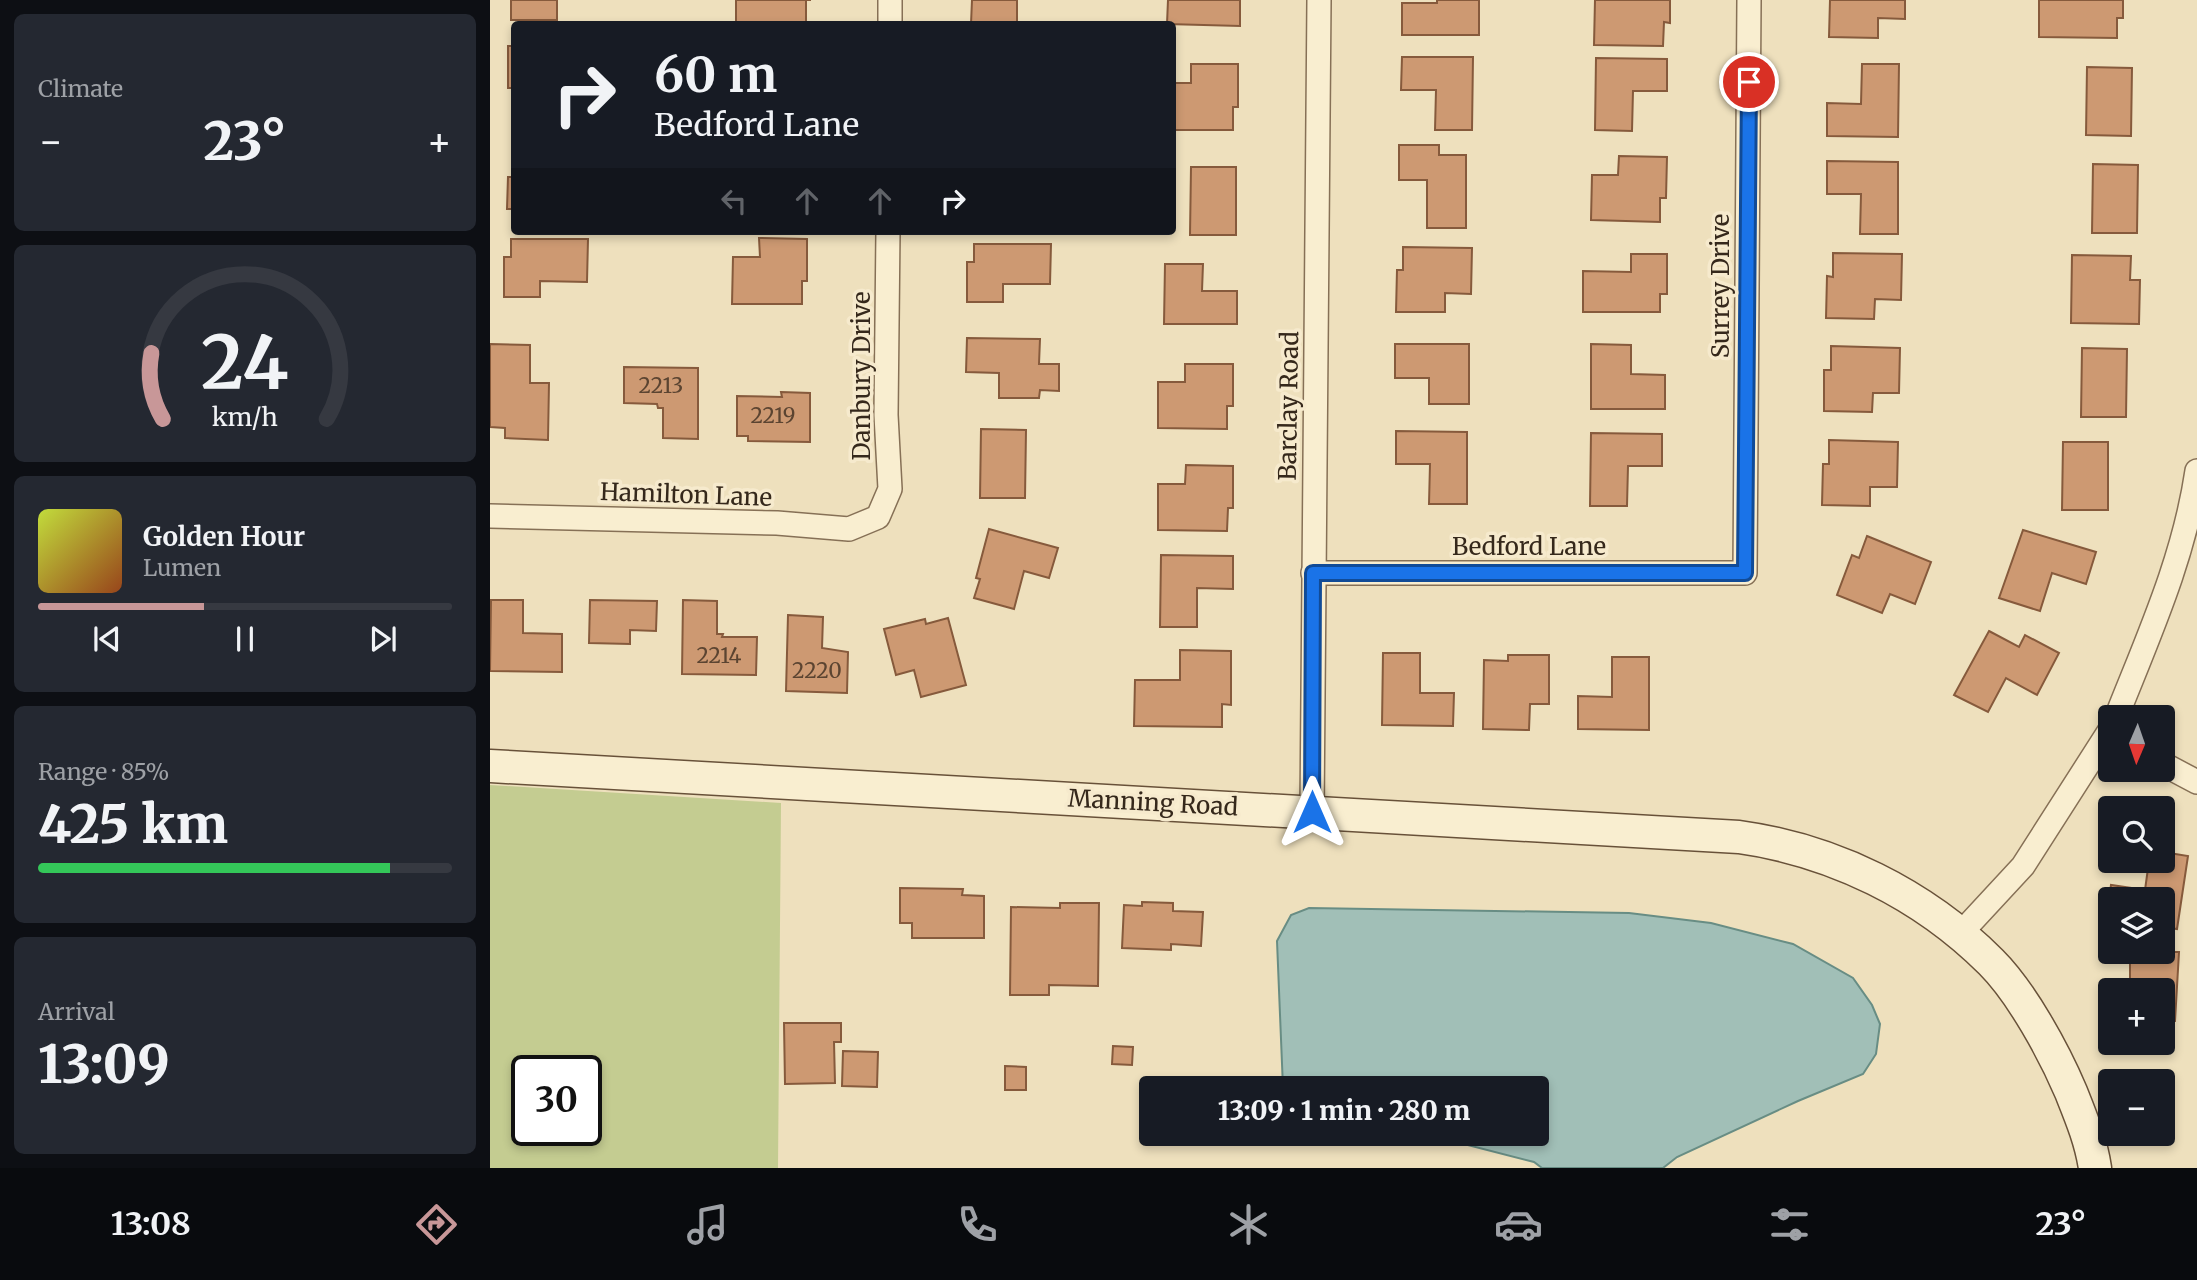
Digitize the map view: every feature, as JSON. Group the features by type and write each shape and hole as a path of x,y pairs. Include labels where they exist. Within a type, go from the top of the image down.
{"street":[{"path":"890,0 890,21"},
{"name":"Barclay Road","path":"1312,812 1319,0"},
{"name":"Surrey Drive","path":"1745,573 1749,0"},
{"name":"Danbury Drive","path":"877,517 890,489 886,415 888,235"},
{"path":"2121,705 2159,614 2173,572 2197,471"},
{"name":"Hamilton Lane","path":"490,516 777,523 849,529 877,517"},
{"name":"Bedford Lane","path":"1313,573 1745,573"},
{"path":"1960,934 2023,866 2098,749"},
{"name":"Manning Road","path":"490,766 1739,836 1770,841 1815,853 1861,871 1903,894 1960,934 1993,963 2037,1024 2073,1098 2087,1134 2095,1168"},
{"path":"2175,770 2197,782"}],"green space":[{"path":"490,785 781,803 778,1168 490,1168"}],"water":[{"path":"1309,908 1629,913 1711,923 1793,944 1853,978 1872,1005 1880,1024 1876,1054 1863,1074 1677,1157 1663,1168 1542,1168 1534,1162 1472,1146 1549,1146 1549,1076 1283,1076 1277,941 1291,915"}],"building":[{"path":"511,0 557,0 557,20 511,20"},
{"path":"736,0 806,0 806,21 736,21"},
{"path":"972,0 1017,0 1017,21 971,21"},
{"path":"1168,0 1240,0 1240,26 1176,24 1176,21 1167,21"},
{"path":"1437,0 1479,0 1479,35 1402,35 1402,3 1437,3"},
{"path":"1595,0 1670,0 1670,23 1664,22 1663,46 1594,45"},
{"path":"1830,0 1905,0 1905,19 1878,18 1878,38 1829,37"},
{"path":"2039,0 2123,0 2123,18 2117,18 2117,38 2039,37"},
{"path":"508,46 511,46 511,88 508,88"},
{"path":"1402,57 1473,57 1472,130 1435,130 1436,90 1401,90"},
{"path":"1596,58 1667,59 1667,91 1633,91 1632,131 1595,130"},
{"path":"1191,64 1238,64 1238,107 1233,107 1233,130 1176,130 1176,83 1191,83"},
{"path":"1862,64 1899,64 1898,137 1827,136 1827,103 1861,104"},
{"path":"2087,67 2132,68 2131,136 2086,135"},
{"path":"1399,145 1439,145 1439,155 1466,155 1466,228 1427,228 1427,180 1399,180"},
{"path":"1619,156 1667,157 1666,198 1660,198 1660,222 1591,220 1592,175 1618,175"},
{"path":"1827,161 1898,162 1898,234 1860,234 1861,194 1827,194"},
{"path":"2093,164 2138,165 2137,233 2092,233"},
{"path":"1191,167 1236,167 1236,235 1190,235"},
{"path":"508,177 511,177 511,209 507,209"},
{"path":"759,238 807,239 807,281 802,281 802,304 732,304 733,257 760,257"},
{"path":"511,239 588,239 587,282 540,281 540,297 504,297 504,257 511,257"},
{"path":"974,244 1051,244 1050,284 1003,284 1003,302 967,302 967,262 974,262"},
{"path":"1403,247 1472,248 1471,294 1445,293 1445,312 1396,312 1397,270 1403,270"},
{"path":"1833,253 1902,254 1901,300 1875,299 1874,319 1826,318 1827,276 1833,277"},
{"path":"1631,254 1667,254 1667,294 1660,294 1660,312 1583,312 1583,271 1631,272"},
{"path":"2072,255 2131,256 2130,280 2140,280 2139,324 2071,323"},
{"path":"1165,264 1203,264 1202,291 1237,291 1237,324 1164,324"},
{"path":"967,338 1040,339 1039,364 1059,364 1059,391 1040,390 1039,398 999,398 999,373 966,372"},
{"path":"490,344 530,345 530,383 549,383 548,440 505,438 505,428 490,427"},
{"path":"1395,344 1469,344 1469,404 1429,404 1429,378 1395,378"},
{"path":"1591,344 1631,345 1631,374 1665,375 1665,409 1591,409"},
{"path":"1831,346 1900,348 1899,393 1873,393 1872,412 1824,411 1824,370 1831,370"},
{"path":"2082,348 2127,349 2126,417 2081,417"},
{"path":"1185,364 1233,364 1233,406 1227,406 1227,429 1158,428 1158,382 1185,382"},
{"path":"624,367 698,368 698,439 663,438 663,408 658,408 657,404 624,403"},
{"path":"781,392 810,393 810,442 748,441 748,436 737,436 737,396 782,397"},
{"path":"981,429 1026,430 1025,498 980,498"},
{"path":"1396,431 1467,432 1467,504 1429,504 1430,464 1396,464"},
{"path":"1591,433 1662,434 1662,466 1628,466 1627,506 1590,506"},
{"path":"1829,440 1898,442 1897,487 1870,487 1870,506 1822,505 1823,464 1829,464"},
{"path":"2063,442 2108,442 2108,510 2062,510"},
{"path":"1186,465 1233,466 1233,508 1228,508 1227,531 1158,530 1158,484 1185,484"},
{"path":"989,529 1058,548 1049,578 1024,571 1014,609 974,598 980,579 976,578"},
{"path":"2023,530 2096,552 2086,584 2052,573 2040,611 1999,598"},
{"path":"1867,536 1931,562 1915,604 1890,594 1882,613 1837,595 1852,555 1859,558"},
{"path":"1161,555 1233,556 1233,589 1197,588 1197,627 1160,627"},
{"path":"491,600 523,600 523,633 562,634 562,672 490,671"},
{"path":"590,600 657,601 656,631 630,630 630,644 589,643"},
{"path":"683,600 717,601 717,634 723,634 722,637 757,637 756,675 682,674"},
{"path":"788,615 823,617 822,648 848,652 847,693 786,691"},
{"path":"948,618 966,685 921,697 914,670 896,675 884,629 925,619 926,624"},
{"path":"1989,631 2019,647 2025,635 2059,653 2037,695 2006,678 1988,712 1954,695"},
{"path":"1180,650 1231,651 1231,705 1222,704 1222,727 1134,726 1135,680 1180,680"},
{"path":"1383,653 1420,653 1420,693 1454,693 1453,726 1382,725"},
{"path":"1508,655 1549,655 1549,704 1530,704 1529,730 1483,729 1484,660 1508,661"},
{"path":"1612,657 1649,657 1649,730 1578,729 1578,696 1612,697"},
{"path":"2175,854 2188,856 2177,929 2175,887 2145,887 2147,873 2175,873"},
{"path":"900,888 963,889 962,895 984,896 984,938 912,938 912,923 900,923"},
{"path":"1142,902 1173,903 1173,911 1203,912 1201,946 1171,944 1171,950 1122,948 1124,905 1142,906"},
{"path":"1060,903 1099,903 1098,986 1049,985 1049,995 1010,995 1011,907 1060,908"},
{"path":"2175,952 2179,952 2175,1021 2175,978 2130,978 2130,964 2175,964"},
{"path":"784,1023 841,1023 841,1042 834,1042 835,1083 785,1084"},
{"path":"1113,1046 1133,1047 1132,1065 1112,1064"},
{"path":"843,1051 878,1052 877,1087 842,1086"},
{"path":"1005,1066 1026,1067 1026,1090 1005,1090"}],"route":[{"path":"1312,812 1313,573 1745,573 1749,82"}]}
